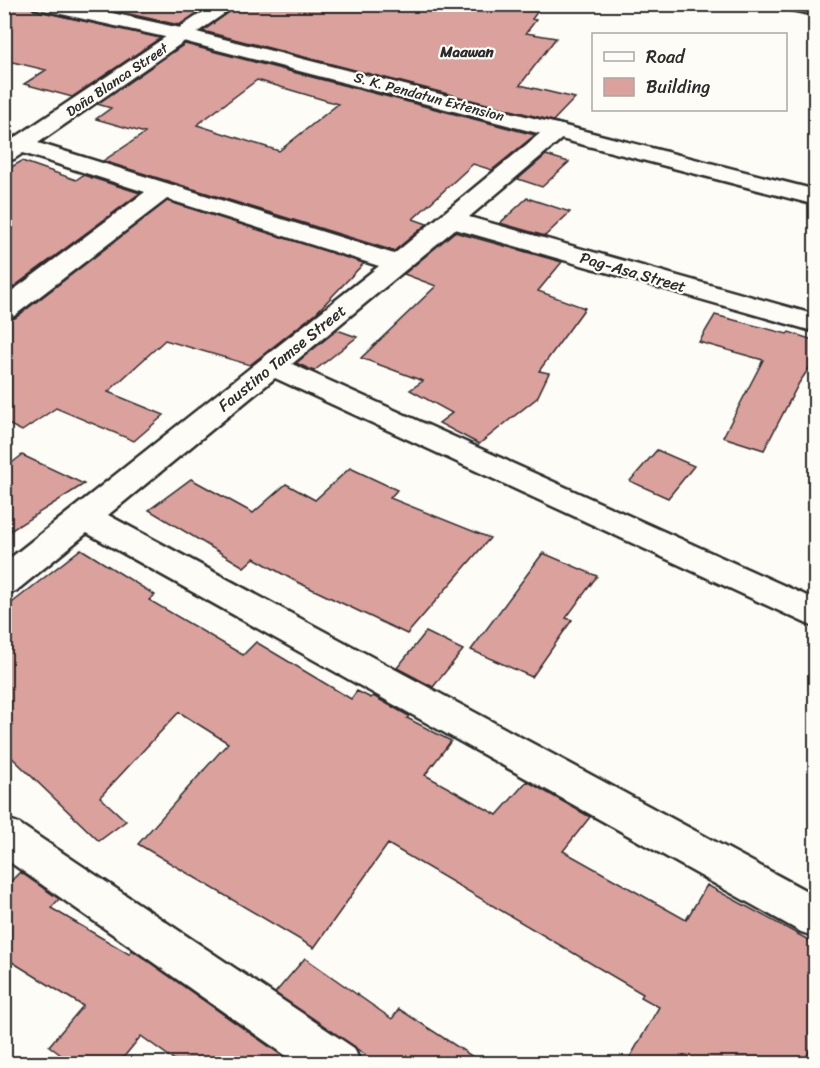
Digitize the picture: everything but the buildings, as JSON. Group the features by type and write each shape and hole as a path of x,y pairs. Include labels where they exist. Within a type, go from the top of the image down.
{"street":[{"name":"S. K. Pendatun Extension","path":"41,4 184,35 816,198"},
{"name":"Doña Blanca Street","path":"12,150 229,4"},
{"path":"788,4 816,9"},
{"name":"Faustino Tamse Street","path":"4,582 273,366 557,131"},
{"path":"12,150 163,190 398,264"},
{"path":"4,310 163,190"},
{"name":"Pag-Asa Street","path":"450,220 816,324"},
{"path":"273,366 816,615"},
{"path":"85,517 816,918"},
{"path":"4,835 338,1064"}],"district":[{"name":"Maawan","path":"467,52"}]}
